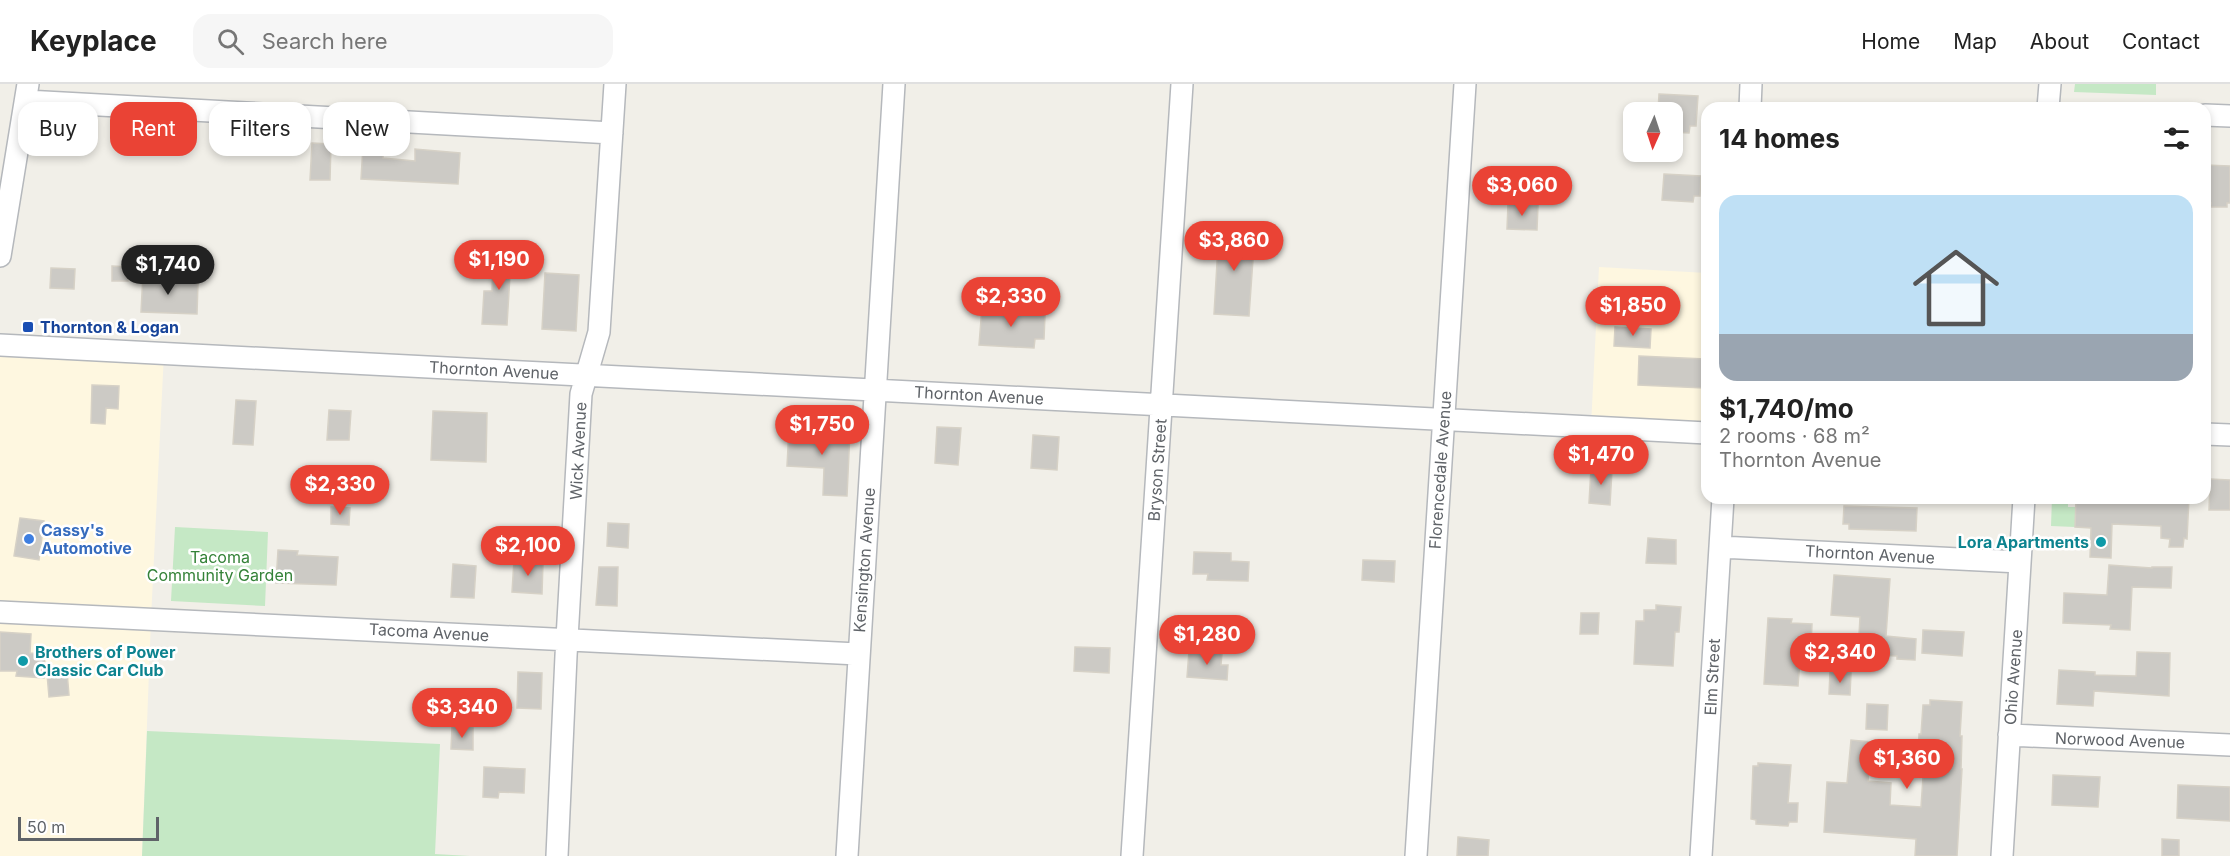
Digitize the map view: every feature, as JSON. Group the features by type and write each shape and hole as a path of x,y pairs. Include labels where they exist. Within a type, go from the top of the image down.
{"street":[{"name":"Wick Avenue","path":"557,856 581,394 599,332 615,84"},
{"name":"Kensington Avenue","path":"847,856 894,84"},
{"name":"Bryson Street","path":"1132,856 1182,84"},
{"name":"Florencedale Avenue","path":"1416,856 1465,84"},
{"path":"1750,102 1751,84"},
{"path":"2048,102 2050,84"},
{"path":"0,256 27,93 612,134"},
{"path":"2211,116 2230,116"},
{"name":"Thornton Avenue","path":"0,345 1701,433"},
{"path":"2211,434 2230,435"},
{"name":"Elm Street","path":"1701,856 1723,504"},
{"name":"Ohio Avenue","path":"2002,856 2024,504"},
{"name":"Thornton Avenue","path":"1720,547 2020,562"},
{"name":"Tacoma Avenue","path":"0,612 858,654"},
{"name":"Norwood Avenue","path":"2009,735 2230,745"}],"shaded area":[{"path":"1599,267 1701,273 1701,433 1591,426"},
{"path":"0,345 164,353 142,856 0,856"}],"green space":[{"path":"2075,84 2156,84 2156,95 2074,92"},
{"path":"2052,504 2068,504 2068,507 2076,507 2075,527 2051,526"},
{"name":"Tacoma Community Garden","path":"175,527 268,532 265,606 171,601"},
{"path":"147,731 440,744 435,854 470,856 142,856"}],"building":[{"path":"1659,94 1698,96 1696,126 1690,126 1689,133 1683,133 1683,102 1659,102"},
{"path":"312,143 323,144 323,156 331,156 330,180 310,180"},
{"path":"415,149 460,153 458,184 361,179 362,156 383,156 383,158 415,161"},
{"path":"2211,165 2230,166 2230,203 2227,203 2227,207 2211,207"},
{"path":"1664,174 1701,176 1700,196 1694,196 1693,202 1662,200"},
{"path":"1508,204 1538,205 1537,230 1507,229"},
{"path":"1219,229 1255,231 1249,316 1214,314"},
{"path":"493,256 517,257 517,275 510,275 507,325 482,324 484,291 492,291"},
{"path":"112,266 129,267 128,281 112,281"},
{"path":"51,268 75,269 74,289 50,288"},
{"path":"545,273 579,275 576,331 542,329"},
{"path":"143,274 163,275 163,281 198,283 197,314 141,312"},
{"path":"982,307 1035,311 1035,315 1045,315 1044,339 1035,339 1034,348 979,345"},
{"path":"1615,327 1651,329 1650,348 1614,346"},
{"path":"1639,356 1701,359 1701,388 1638,385"},
{"path":"92,385 119,386 118,409 106,408 105,424 91,423"},
{"path":"236,400 256,401 253,445 233,444"},
{"path":"329,410 351,411 349,440 327,440"},
{"path":"433,411 487,413 486,462 431,460"},
{"path":"937,427 961,428 958,465 935,463"},
{"path":"789,429 850,431 847,496 823,495 824,468 787,466"},
{"path":"1033,435 1059,437 1057,470 1031,468"},
{"path":"1591,468 1612,470 1610,505 1589,503"},
{"path":"2211,479 2230,480 2230,510 2209,510"},
{"path":"2076,504 2189,504 2187,539 2184,538 2183,547 2169,547 2170,539 2161,538 2161,526 2112,524 2111,558 2090,557 2091,528 2075,527"},
{"path":"1844,506 1917,508 1916,531 1849,529 1849,524 1843,524"},
{"path":"331,507 350,508 349,525 331,524"},
{"name":"Cassy's Automotive","path":"20,518 44,521 39,560 14,556"},
{"path":"608,523 629,524 628,548 607,546"},
{"path":"1648,538 1676,540 1676,564 1646,563"},
{"path":"278,550 298,551 297,555 338,557 336,585 276,583"},
{"path":"1194,552 1231,553 1231,561 1249,562 1248,581 1207,580 1208,574 1193,574"},
{"path":"514,560 543,562 542,594 512,592"},
{"path":"1363,560 1395,561 1394,582 1362,580"},
{"path":"453,564 476,566 474,598 451,597"},
{"path":"2109,565 2172,567 2171,588 2132,587 2130,630 2110,629 2111,625 2063,623 2064,593 2107,595"},
{"path":"599,567 618,567 617,606 596,605"},
{"path":"1834,575 1890,579 1886,636 1916,639 1915,660 1897,659 1897,656 1858,654 1860,617 1831,615"},
{"path":"1656,605 1681,607 1679,632 1675,632 1673,666 1634,664 1636,621 1644,621 1644,610 1656,610"},
{"path":"1581,613 1599,613 1598,634 1580,634"},
{"path":"1768,618 1792,619 1791,623 1812,624 1811,647 1801,646 1798,686 1764,684"},
{"path":"1923,630 1964,632 1962,656 1922,653"},
{"name":"Brothers of Power Classic Car Club","path":"0,632 31,634 30,653 45,654 44,678 16,676 17,671 0,671"},
{"path":"1075,647 1110,648 1109,673 1074,671"},
{"path":"1189,651 1222,653 1221,665 1228,665 1227,680 1187,677"},
{"path":"2137,652 2170,653 2169,696 2094,691 2093,706 2057,704 2059,670 2095,672 2095,675 2136,676"},
{"path":"67,672 69,695 49,697 47,674"},
{"path":"518,672 542,673 541,709 517,708"},
{"path":"1830,672 1851,673 1850,695 1829,694"},
{"path":"1930,700 1962,702 1960,736 1962,736 1962,769 1957,856 1915,856 1916,839 1824,832 1827,782 1847,783 1851,740 1871,742 1868,781 1891,783 1890,805 1921,807 1924,762 1918,761 1919,734 1921,734 1923,705 1930,705"},
{"path":"1867,704 1888,705 1887,730 1866,729"},
{"path":"452,727 473,728 473,750 451,749"},
{"path":"1758,763 1791,765 1788,803 1798,803 1797,822 1789,822 1788,826 1756,824 1756,820 1751,819 1753,766 1758,766"},
{"path":"484,767 525,769 524,793 499,792 498,798 483,797"},
{"path":"2053,775 2100,777 2098,807 2052,805"},
{"path":"2178,785 2230,787 2230,821 2177,818"},
{"path":"1458,837 1489,840 1488,856 1457,856"},
{"path":"2162,839 2179,840 2179,856 2162,856"}],"place":[{"name":"Thornton & Logan","path":"28,327"},
{"name":"Cassy's Automotive","path":"29,539"},
{"name":"Lora Apartments","path":"2101,542"},
{"name":"Brothers of Power Classic Car Club","path":"23,661"}]}
